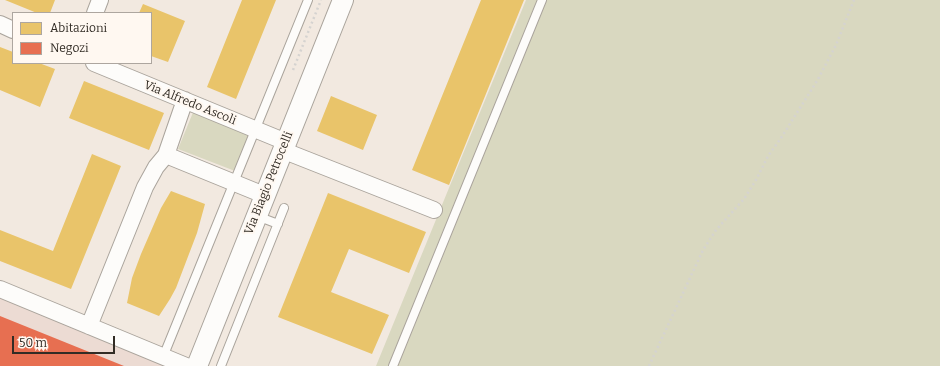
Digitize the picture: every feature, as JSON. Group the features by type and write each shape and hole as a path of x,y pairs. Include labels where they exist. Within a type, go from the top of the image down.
{"street":[{"path":"95,12 100,0"},
{"name":"Via Biagio Petrocelli","path":"197,365 343,0"},
{"path":"0,24 12,30"},
{"name":"Via Alfredo Ascoli","path":"96,64 256,130 284,146 434,210"},
{"path":"89,326 145,186 156,167 166,155 185,100"},
{"path":"166,155 264,195"},
{"path":"0,289 163,357 197,365"}],"lane":[{"path":"163,357 308,0"},
{"path":"394,366 542,0"},
{"path":"221,366 284,208"},
{"path":"256,216 278,224"}],"path":[{"path":"292,72 322,0"},
{"path":"649,366 703,250 716,230 744,199 756,180 768,156 817,81 836,45 854,0"}],"shaded area":[{"path":"0,298 165,366 0,366"}],"green space":[{"path":"526,0 940,0 940,366 376,366"},
{"path":"194,110 251,132 235,171 178,149"}],"building: Abitazioni":[{"path":"5,0 55,0 50,12 35,12"},
{"path":"242,0 276,0 236,99 207,87"},
{"path":"481,0 524,0 449,185 412,170"},
{"path":"143,4 185,21 168,62 152,56 152,12 139,12"},
{"path":"0,47 12,52 12,64 42,64 55,69 40,107 0,90"},
{"path":"84,81 164,113 149,150 69,118"},
{"path":"331,96 377,115 363,150 317,131"},
{"path":"92,154 121,166 71,289 0,261 0,230 53,251"},
{"path":"171,191 205,204 197,233 176,288 159,316 127,303 132,278 141,254 161,208"},
{"path":"328,193 426,232 409,273 349,249 331,292 389,315 372,354 278,317"}],"building: Negozi":[{"path":"0,316 124,366 0,366"}]}
